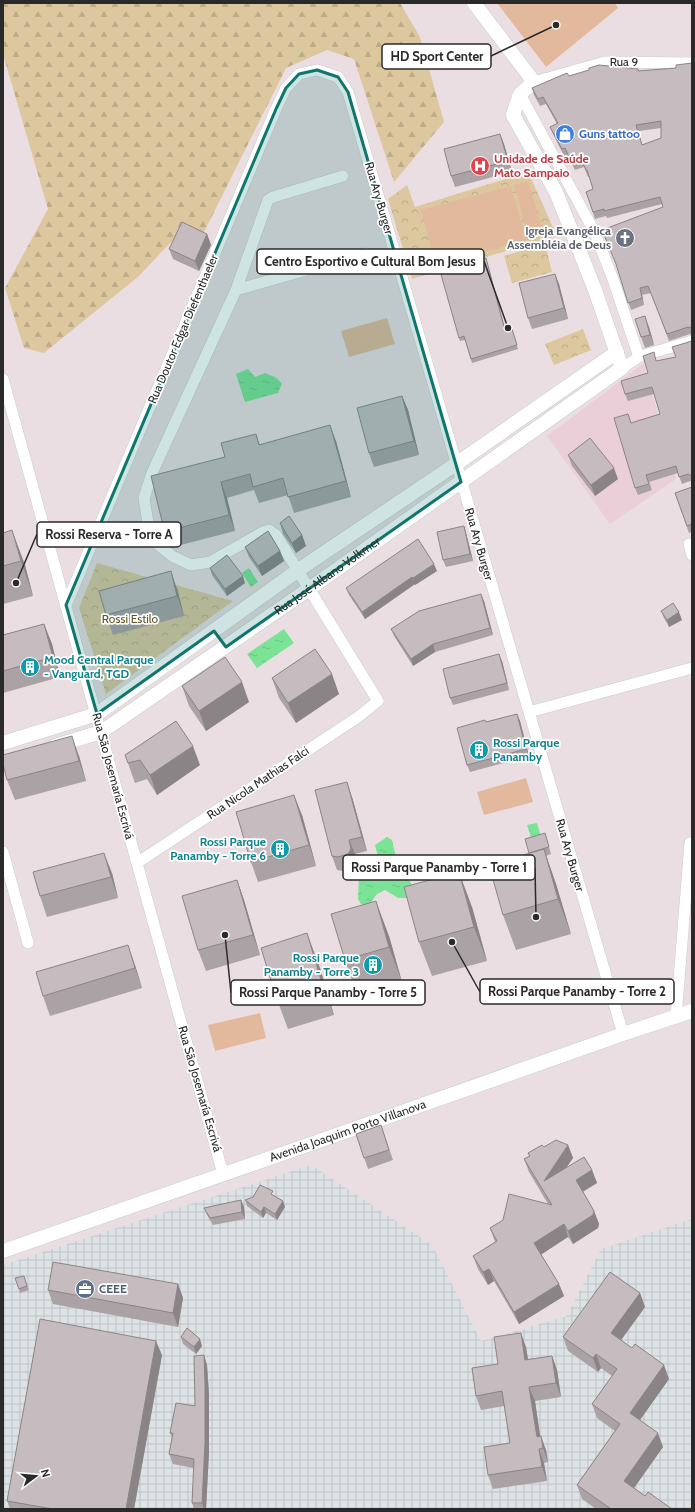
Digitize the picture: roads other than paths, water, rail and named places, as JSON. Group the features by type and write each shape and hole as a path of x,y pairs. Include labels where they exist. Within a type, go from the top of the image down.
{"street":[{"path":"474,3 534,82 520,94 513,115 556,192 595,290 622,368 639,357 692,341"},
{"name":"Rua 9","path":"534,82 605,62 692,64"},
{"name":"Rua Ary Burger","path":"317,70 338,77 348,92 623,1034"},
{"name":"Rua Doutor Edgar Diefenthaeler","path":"66,605 276,109 286,88 299,74 317,70"},
{"path":"520,94 594,233 614,282 639,357"},
{"path":"310,589 297,571 276,535 270,530 262,532 210,562 191,565 172,556 156,542 148,523 144,498 152,473 236,290 268,200 273,197 344,176"},
{"path":"236,290 366,253"},
{"name":"Rua José Albano Volkmer","path":"3,743 97,714 297,571 456,464 617,352"},
{"name":"Rua José Albano Volkmer","path":"41,750 102,732 310,589 622,368"},
{"name":"Rua São Josemaría Escrivá","path":"3,379 102,732 223,1174"},
{"path":"689,544 692,555"},
{"name":"Rua Nicola Mathias Falci","path":"137,863 358,717 378,701 310,589"},
{"path":"214,631 226,647"},
{"path":"529,712 692,668"},
{"path":"676,1016 690,843"},
{"path":"3,852 28,943"},
{"name":"Avenida Joaquim Porto Villanova","path":"3,1251 692,1011"}],"water":[{"path":"248,369 255,377 265,373 277,378 282,384 278,393 245,402 236,374"},
{"path":"249,568 258,582 251,587 242,573"},
{"path":"284,629 294,643 257,668 247,654"},
{"path":"537,823 542,840 533,843 527,825"},
{"path":"387,837 392,840 396,857 395,873 410,881 415,893 409,898 398,898 385,890 377,894 369,905 361,904 358,899 359,875 376,861 378,857 375,845"}],"place":[{"name":"HD Sport Center","path":"556,25"},
{"name":"Guns tattoo","path":"565,134"},
{"name":"Unidade de Saúde Mato Sampaio","path":"480,166"},
{"name":"Igreja Evangélica Assembléia de Deus","path":"625,238"},
{"name":"Centro Esportivo e Cultural Bom Jesus","path":"508,328"},
{"name":"Rossi Reserva - Torre A","path":"16,583"},
{"name":"Mood Central Parque - Vanguard, TGD","path":"30,667"},
{"name":"Rossi Parque Panamby","path":"479,750"},
{"name":"Rossi Parque Panamby - Torre 6","path":"280,849"},
{"name":"Rossi Parque Panamby - Torre 1","path":"536,917"},
{"name":"Rossi Parque Panamby - Torre 5","path":"225,935"},
{"name":"Rossi Parque Panamby - Torre 2","path":"452,942"},
{"name":"Rossi Parque Panamby - Torre 3","path":"373,965"},
{"name":"CEEE","path":"85,1289"}],"park label":[{"name":"Rossi Estilo","path":"130,619"}]}
